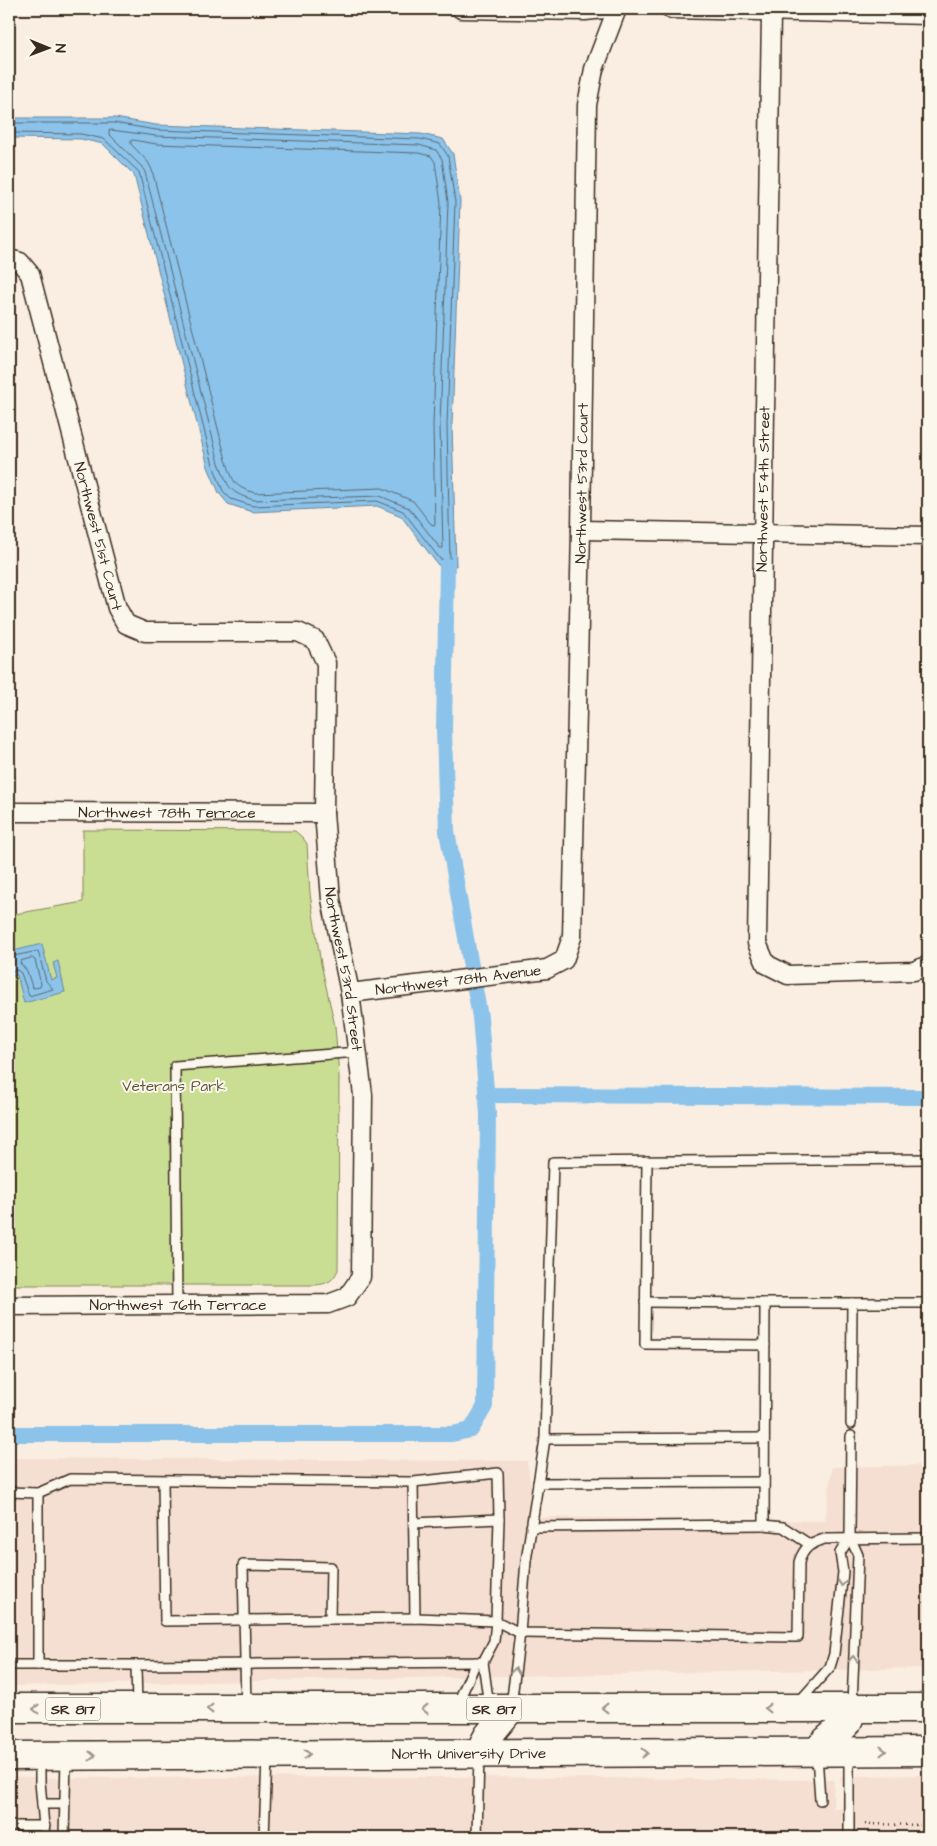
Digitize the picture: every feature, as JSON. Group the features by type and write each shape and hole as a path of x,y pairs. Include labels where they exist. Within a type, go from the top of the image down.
{"main road":[{"name":"SR 817","path":"9,1708 137,1710 928,1708"},
{"path":"479,1754 500,1708"},
{"path":"817,1752 828,1738 843,1728 849,1720 852,1708"},
{"name":"North University Drive","path":"9,1756 928,1751"}],"street":[{"path":"462,9 585,11 604,9"},
{"name":"Northwest 53rd Court","path":"564,960 572,937 581,530 587,105 594,69 617,9"},
{"path":"671,9 928,15"},
{"name":"Northwest 54th Street","path":"771,12 757,943 766,964 788,975 914,971 928,965"},
{"name":"Northwest 51st Court","path":"15,260 30,274 117,608 126,624 145,632 298,632 315,640"},
{"path":"581,530 928,536"},
{"name":"Northwest 53rd Street","path":"315,640 326,663 324,813 331,899 350,993 363,1095 361,1277 347,1297"},
{"name":"Northwest 78th Terrace","path":"9,812 324,813"},
{"name":"Northwest 78th Avenue","path":"350,993 547,970 564,960"},
{"name":"Northwest 76th Terrace","path":"9,1306 328,1304 347,1297"}],"lane":[{"path":"177,1305 175,1066 358,1052"},
{"path":"500,1708 520,1634 526,1561 545,1439 553,1162 928,1159"},
{"path":"647,1161 645,1344 764,1345"},
{"path":"645,1302 928,1302"},
{"path":"764,1524 765,1303"},
{"path":"851,1424 852,1303"},
{"path":"850,1436 850,1537 858,1555 852,1708"},
{"path":"545,1439 764,1438"},
{"path":"9,1492 38,1493 70,1479 413,1482 498,1474 499,1519 494,1641 479,1662 455,1709"},
{"path":"163,1481 165,1621 415,1618 496,1621 520,1634 798,1637 799,1562 803,1551 809,1544 824,1539 850,1537 928,1538"},
{"path":"413,1482 415,1618"},
{"path":"538,1483 764,1482"},
{"path":"38,1493 38,1665"},
{"path":"414,1524 499,1519"},
{"path":"531,1527 764,1524 783,1527 809,1544"},
{"path":"794,1708 830,1667 834,1654 843,1572 840,1554 850,1537"},
{"path":"246,1709 243,1565 331,1567 330,1620"},
{"path":"9,1665 479,1662"},
{"path":"479,1662 500,1708"},
{"path":"136,1665 137,1710"},
{"path":"817,1752 820,1800"},
{"path":"849,1752 849,1837"},
{"path":"264,1837 267,1754"},
{"path":"477,1837 479,1754"},
{"path":"45,1837 42,1804 53,1757"},
{"path":"53,1757 64,1804 64,1837"},
{"path":"42,1804 64,1804"},
{"path":"9,1826 45,1826"}],"path":[{"path":"866,1824 928,1825"}],"shaded area":[{"path":"9,1458 527,1461 536,1517 825,1521 832,1467 928,1465 928,1668 9,1686"},
{"path":"928,1775 928,1837 9,1837 9,1776 55,1778 466,1777 834,1780 833,1808 840,1808 842,1807 843,1793 840,1776"}],"green space":[{"name":"Veterans Park","path":"83,830 295,831 307,844 310,894 321,964 335,1026 339,1076 338,1270 329,1281 315,1285 9,1285 9,915 83,902"}],"water":[{"path":"9,118 115,118 156,125 421,134 443,139 453,154 460,201 452,425 456,566 438,565 401,516 377,506 252,512 228,504 219,493 208,467 134,175 103,144 81,139 9,138"},
{"path":"42,944 51,980 57,978 53,963 58,961 65,992 24,1003 17,975 9,977 9,952"}],"waterway":[{"path":"9,1434 452,1434 471,1430 485,1406 488,1114 480,1017 447,831 444,729 447,566"},
{"path":"486,1095 928,1097"}]}
